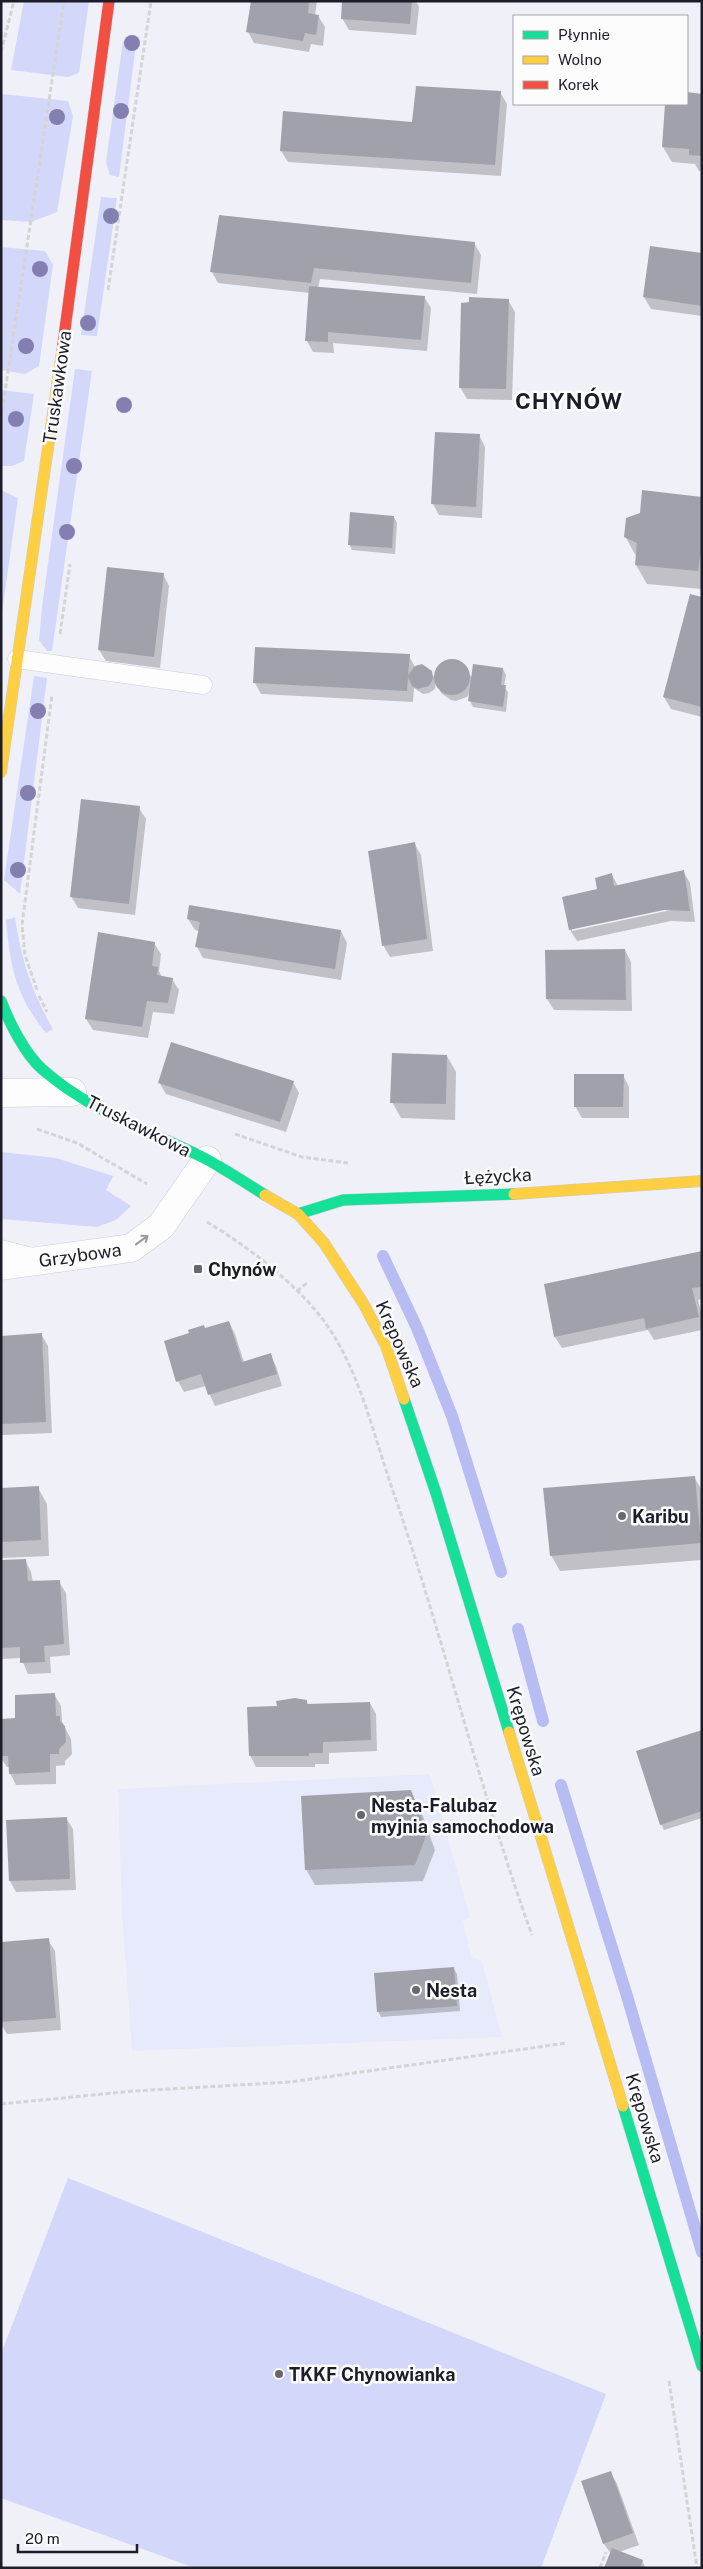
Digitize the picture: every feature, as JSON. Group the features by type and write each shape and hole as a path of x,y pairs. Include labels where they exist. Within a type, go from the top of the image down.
{"street":[{"name":"Truskawkowa","path":"1,772 45,473 109,1"},
{"name":"Truskawkowa","path":"1,1001 8,1022 40,1068 72,1092 106,1112 207,1160 298,1214"},
{"name":"Truskawkowa","path":"1,1093 72,1092"},
{"name":"Grzybowa","path":"1,1266 131,1248 160,1226 178,1204 207,1160"},
{"name":"Łężycka","path":"298,1214 343,1200 506,1194 702,1181"},
{"name":"Krępowska","path":"298,1214 324,1243 363,1303 386,1346 404,1392 702,2366"}],"lane":[{"path":"17,659 203,685"},
{"path":"1,1249 44,1260"}],"path":[{"path":"1,52 14,1"},
{"path":"1,418 64,1"},
{"path":"107,298 151,1"},
{"path":"50,1017 38,994 25,955 22,925 70,558"},
{"path":"30,1127 77,1143 178,1204 254,1253 290,1284 337,1339 352,1371 406,1529 462,1716 534,1941"},
{"path":"228,1132 302,1157 355,1164"},
{"path":"1,2104 134,2091 290,2082 475,2058 570,2043 567,2034"},
{"path":"668,2375 698,2568"},
{"path":"600,2568 606,2552"}],"shaded area":[{"path":"24,1 89,1 79,73 68,77 11,70"},
{"path":"137,36 119,177 110,175 106,162 123,41"},
{"path":"2,94 68,101 73,116 57,212 31,222 1,220"},
{"path":"101,197 117,198 97,336 81,335"},
{"path":"1,247 45,251 53,265 39,366 25,374 1,370"},
{"path":"75,369 92,371 52,651 47,651 39,640 42,607"},
{"path":"1,390 34,394 24,461 12,466 1,466"},
{"path":"1,490 18,498 1,620"},
{"path":"34,676 47,678 20,894 4,880"},
{"path":"15,917 28,975 53,1029 46,1033 28,1006 16,980 6,920"},
{"path":"1,1152 56,1158 113,1176 106,1190 131,1206 116,1220 97,1227 1,1219"},
{"path":"430,1774 470,1917 463,1921 471,1956 482,1961 502,2037 132,2051 122,1912 118,1789"},
{"name":"TKKF Chynowianka","path":"68,2178 606,2394 541,2568 195,2568 1,2498 1,2354"}],"building":[{"path":"251,1 309,1 308,13 319,15 316,35 305,33 303,41 246,32"},
{"path":"342,1 412,1 410,24 341,19"},
{"path":"416,86 501,91 495,165 280,151 283,111 412,122"},
{"path":"688,92 702,94 702,156 689,155 689,149 662,147 665,105 688,105"},
{"path":"219,215 475,242 471,283 314,268 311,283 210,272"},
{"path":"650,246 702,253 702,306 643,297"},
{"path":"309,286 425,296 421,340 328,332 328,342 305,341"},
{"path":"469,297 509,299 506,389 459,388 461,303 469,302"},
{"path":"435,432 480,434 476,507 431,504"},
{"path":"642,490 702,497 702,545 698,571 635,565 637,543 624,537 626,518 640,513"},
{"path":"350,512 394,516 392,548 348,545"},
{"path":"107,567 164,573 154,657 98,650"},
{"path":"690,594 702,597 702,707 663,697"},
{"path":"255,647 410,654 408,675 415,666 422,664 432,671 433,679 429,686 418,689 412,686 408,677 407,691 253,683"},
{"path":"452,659 459,660 465,664 469,670 469,684 465,690 459,694 452,695 445,694 439,690 435,684 434,677 435,670 439,664 445,660"},
{"path":"473,664 503,668 501,685 506,685 503,707 468,701"},
{"path":"81,799 140,806 129,904 70,897"},
{"path":"415,842 427,939 382,946 368,851"},
{"path":"684,870 690,911 664,910 569,930 562,897 597,889 595,878 612,873 614,886"},
{"path":"189,905 341,930 335,969 195,947 200,922 187,919"},
{"path":"98,932 155,942 152,966 158,967 157,975 173,978 168,1003 147,1001 142,1027 85,1019"},
{"path":"625,949 626,1000 546,999 545,950"},
{"path":"171,1042 294,1081 280,1122 158,1083"},
{"path":"392,1053 447,1055 446,1104 390,1103"},
{"path":"574,1074 624,1074 623,1107 574,1107"},
{"path":"702,1251 702,1287 692,1288 699,1317 646,1329 644,1318 554,1337 544,1284"},
{"path":"229,1321 242,1362 271,1353 277,1374 208,1395 201,1374 176,1382 164,1341 189,1333 188,1330 204,1325 205,1328"},
{"path":"42,1333 46,1422 1,1424 1,1336"},
{"name":"Karibu","path":"695,1476 701,1543 550,1556 543,1488"},
{"path":"39,1486 41,1540 1,1542 1,1488"},
{"path":"26,1559 28,1581 60,1580 64,1644 44,1646 45,1662 20,1663 20,1647 1,1648 1,1560"},
{"path":"55,1693 56,1716 60,1716 60,1721 65,1726 66,1742 59,1749 59,1754 50,1754 50,1772 9,1774 8,1756 1,1756 1,1719 15,1718 15,1695"},
{"path":"295,1698 307,1700 307,1704 370,1702 371,1740 323,1742 323,1753 309,1753 309,1756 249,1756 247,1707 277,1706 276,1701"},
{"path":"702,1730 702,1811 660,1825 636,1751"},
{"name":"Nesta-Falubaz myjnia samochodowa","path":"411,1790 427,1833 415,1865 305,1870 301,1796"},
{"path":"67,1817 70,1879 9,1881 6,1820"},
{"path":"49,1938 56,2018 1,2022 1,1942"},
{"name":"Nesta","path":"454,1967 457,2006 377,2012 374,1973"},
{"path":"611,2471 633,2533 603,2544 581,2481"},
{"path":"612,2548 643,2560 640,2568 604,2568"}],"waterway":[{"path":"383,1256 417,1328 452,1416 501,1572"},
{"path":"518,1629 543,1721"},
{"path":"561,1785 627,1996 702,2252"}],"traffic: fast":[{"path":"1,1001 13,1028 30,1055 42,1069 60,1084 100,1109 206,1159 265,1195"},
{"path":"298,1214 343,1200 514,1194"},
{"path":"404,1399 436,1493 509,1732"},
{"path":"623,2106 702,2366"}],"traffic: slow":[{"path":"1,772 63,344"},
{"path":"514,1194 702,1181"},
{"path":"265,1195 298,1214 324,1243 363,1303 386,1346 404,1399"},
{"path":"509,1732 623,2106"}],"traffic: jam":[{"path":"63,344 109,1"}],"place":[{"name":"Chynów","path":"198,1269"},
{"name":"Karibu","path":"622,1516"},
{"name":"Nesta-Falubaz myjnia samochodowa","path":"361,1815"},
{"name":"Nesta","path":"416,1990"},
{"name":"TKKF Chynowianka","path":"279,2374"}],"district":[{"name":"CHYNÓW","path":"569,401"}]}
